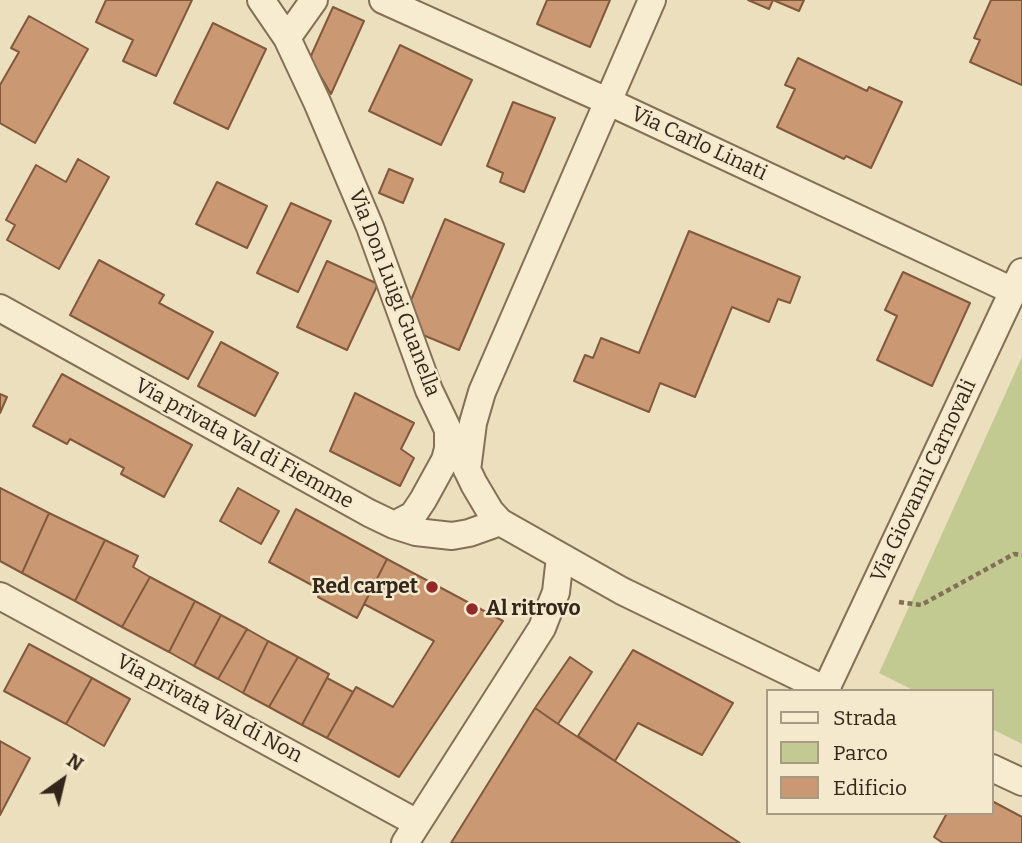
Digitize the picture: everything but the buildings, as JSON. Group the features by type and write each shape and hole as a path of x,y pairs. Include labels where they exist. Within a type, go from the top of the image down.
{"street":[{"name":"Via Don Luigi Guanella","path":"261,0 288,38 355,190 429,390 448,432 481,498 499,522 622,591 825,689"},
{"path":"288,38 314,0"},
{"path":"467,470 473,423 482,393 652,0"},
{"name":"Via Carlo Linati","path":"391,2 607,101 1017,282"},
{"name":"Via Giovanni Carnovali","path":"827,689 1017,282"},
{"name":"Via privata Val di Fiemme","path":"0,308 369,513 394,524 416,532 452,536 499,522"},
{"path":"429,390 462,399 482,393"},
{"path":"394,524 413,515 424,500 445,460 448,432"},
{"path":"411,833 542,628 556,592 560,557"},
{"name":"Via privata Val di Non","path":"0,596 411,833"},
{"path":"994,769 1022,782"}],"path":[{"path":"898,602 921,605 1014,554 1022,555"}],"green space":[{"path":"1022,357 1022,744 994,730 994,689 911,689 879,673"}],"place":[{"name":"Red carpet","path":"432,587"},
{"name":"Al ritrovo","path":"472,609"}]}
